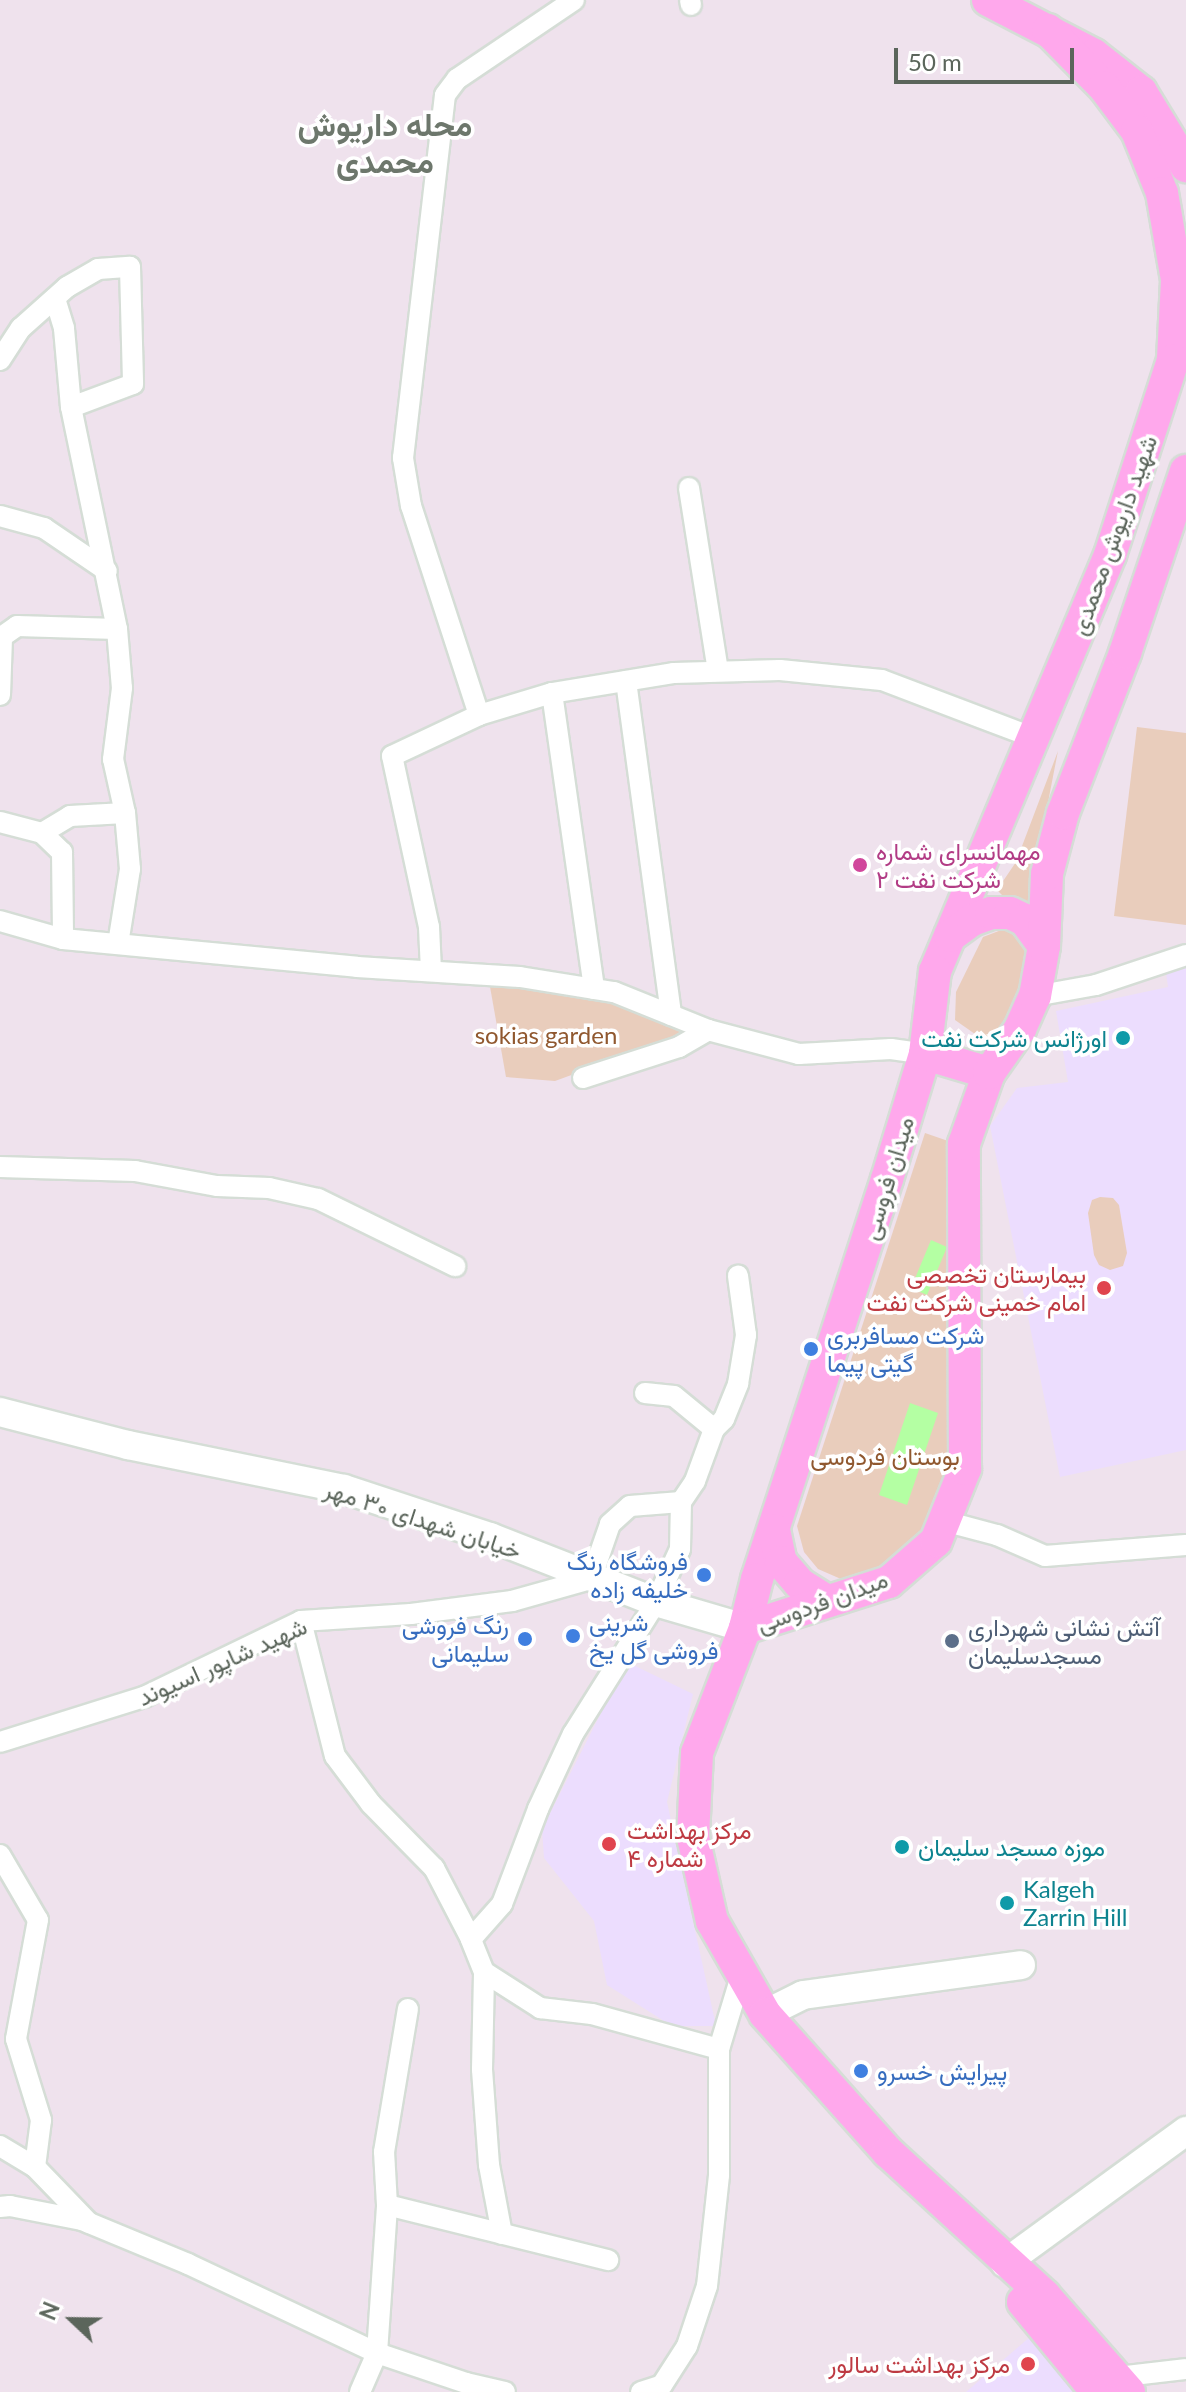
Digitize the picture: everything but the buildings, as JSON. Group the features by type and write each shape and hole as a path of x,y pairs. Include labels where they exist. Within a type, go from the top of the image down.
{"main road":[{"name":"شهید داریوش محمدی","path":"1002,3 1094,55 1141,92 1186,166"},
{"name":"شهید داریوش محمدی","path":"925,1054 935,971 1110,555 1173,360 1177,280 1162,193 1137,131 1104,87 1048,30"},
{"name":"شهید داریوش محمدی","path":"989,1073 1020,1029 1035,996 1044,946 1047,874 1063,813 1125,653 1186,471"},
{"path":"950,936 972,920 991,913 1010,913 1025,920 1044,946"},
{"path":"925,1054 989,1073"},
{"name":"میدان فروسی","path":"925,1054 745,1628 697,1753 693,1837 712,1921 765,2014 888,2152 1005,2263 1044,2295 1114,2387"},
{"name":"میدان فردوسی","path":"745,1628 889,1582 936,1541 965,1469 964,1144 989,1073"},
{"name":"خیابان شهدای ۳۰ مهر","path":"0,1412 128,1445 344,1489 490,1537 656,1602 745,1628"},
{"path":"774,1530 781,1562 800,1584 827,1601"},
{"path":"765,2014 803,1995 1021,1965"},
{"path":"1005,2263 1186,2131"}],"street":[{"path":"479,715 411,506 403,458 441,124 445,95 457,79 574,0"},
{"path":"0,360 21,328 55,298 98,269 130,267 133,384 71,407"},
{"path":"55,298 64,328 71,407 117,629 122,688 113,759 125,813 130,869 118,944"},
{"path":"689,488 718,671"},
{"path":"0,516 44,528 107,571"},
{"path":"0,695 1,639 17,626 117,629"},
{"path":"431,971 429,927 392,756 479,715 552,693 674,673 780,670 882,680 1035,738"},
{"path":"626,681 671,1015"},
{"path":"552,693 594,989"},
{"path":"42,833 70,816 125,813"},
{"path":"0,822 42,833 62,852 63,939"},
{"path":"0,921 63,939 520,977 614,992 708,1030 799,1054 891,1049 925,1054"},
{"path":"1035,996 1096,985 1186,955"},
{"path":"583,1078 679,1047 708,1030"},
{"path":"0,1167 135,1171 217,1186 269,1188 318,1199 455,1266"},
{"path":"471,1939 502,1904 538,1809 573,1734 656,1602 680,1549 681,1502 695,1481 714,1429 724,1419 738,1384 746,1335 738,1276"},
{"path":"645,1393 674,1396 714,1429"},
{"path":"591,1579 610,1524 630,1506 681,1502"},
{"path":"944,1521 997,1535 1045,1556 1186,1545"},
{"name":"شهید شاپور اسیوند","path":"0,1742 144,1697 301,1621 411,1614 512,1601 591,1579"},
{"path":"301,1621 335,1756 371,1804 434,1868 471,1939 484,1972 482,2069 489,2165 502,2234"},
{"path":"0,1855 38,1920 16,2039 41,2120 35,2167"},
{"path":"484,1972 540,2008 592,2014 719,2049"},
{"path":"641,2392 670,2388 707,2286 719,2175 719,2049 742,1973"},
{"path":"360,2392 377,2353 387,2205 384,2152 408,2009"},
{"path":"0,2146 35,2167 89,2223"},
{"path":"387,2205 608,2260"},
{"path":"0,2207 10,2206 89,2223 188,2264 377,2353 466,2383 505,2392"},
{"path":"1114,2387 1186,2369"}],"shaded area":[{"name":"بیمارستان تخصصی امام خمینی شرکت نفت","path":"1180,960 1183,967 1186,966 1186,1450 1060,1477 990,1126 1017,1088 1068,1082 1056,1011 1168,987 1165,965"},
{"path":"931,1240 947,1247 927,1295 911,1288"},
{"path":"910,1403 938,1413 907,1505 879,1495"},
{"name":"مرکز بهداشت شماره ۴","path":"627,1662 693,1694 667,1802 716,2026 672,2026 607,1985 594,1921 544,1858 542,1829"},
{"name":"مرکز بهداشت سالور","path":"1031,2336 1084,2392 966,2392"}],"green space":[{"path":"1137,727 1186,733 1186,925 1114,916"},
{"path":"1058,751 1042,833 1036,904 1005,898 997,890 1016,862"},
{"path":"1004,929 1028,941 1031,968 1001,1032 990,1037 975,1034 955,1020 956,992 983,937"},
{"name":"sokias garden","path":"489,981 611,999 689,1032 555,1081 506,1077"},
{"name":"بوستان فردوسی","path":"925,1133 951,1142 949,1464 922,1532 884,1570 841,1579 818,1569 804,1552 797,1526"},
{"path":"1113,1198 1119,1205 1127,1253 1123,1266 1110,1270 1099,1265 1094,1255 1088,1213 1092,1200"}],"place":[{"name":"مهمانسرای شماره ۲ شرکت نفت","path":"860,865"},
{"name":"اورژانس شرکت نفت","path":"1123,1038"},
{"name":"بیمارستان تخصصی امام خمینی شرکت نفت","path":"1104,1288"},
{"name":"شرکت مسافربری گیتی پیما","path":"811,1349"},
{"name":"فروشگاه رنگ خلیفه زاده","path":"704,1575"},
{"name":"شرینی فروشی گل یخ","path":"573,1636"},
{"name":"رنگ فروشی سلیمانی","path":"525,1639"},
{"name":"آتش نشانی شهرداری مسجدسلیمان","path":"952,1641"},
{"name":"مرکز بهداشت شماره ۴","path":"609,1844"},
{"name":"موزه مسجد سلیمان","path":"902,1847"},
{"name":"Kalgeh Zarrin Hill","path":"1007,1903"},
{"name":"پیرایش خسرو","path":"861,2071"},
{"name":"مرکز بهداشت سالور","path":"1028,2364"}],"district":[{"name":"محله داریوش محمدی","path":"385,144"}]}
